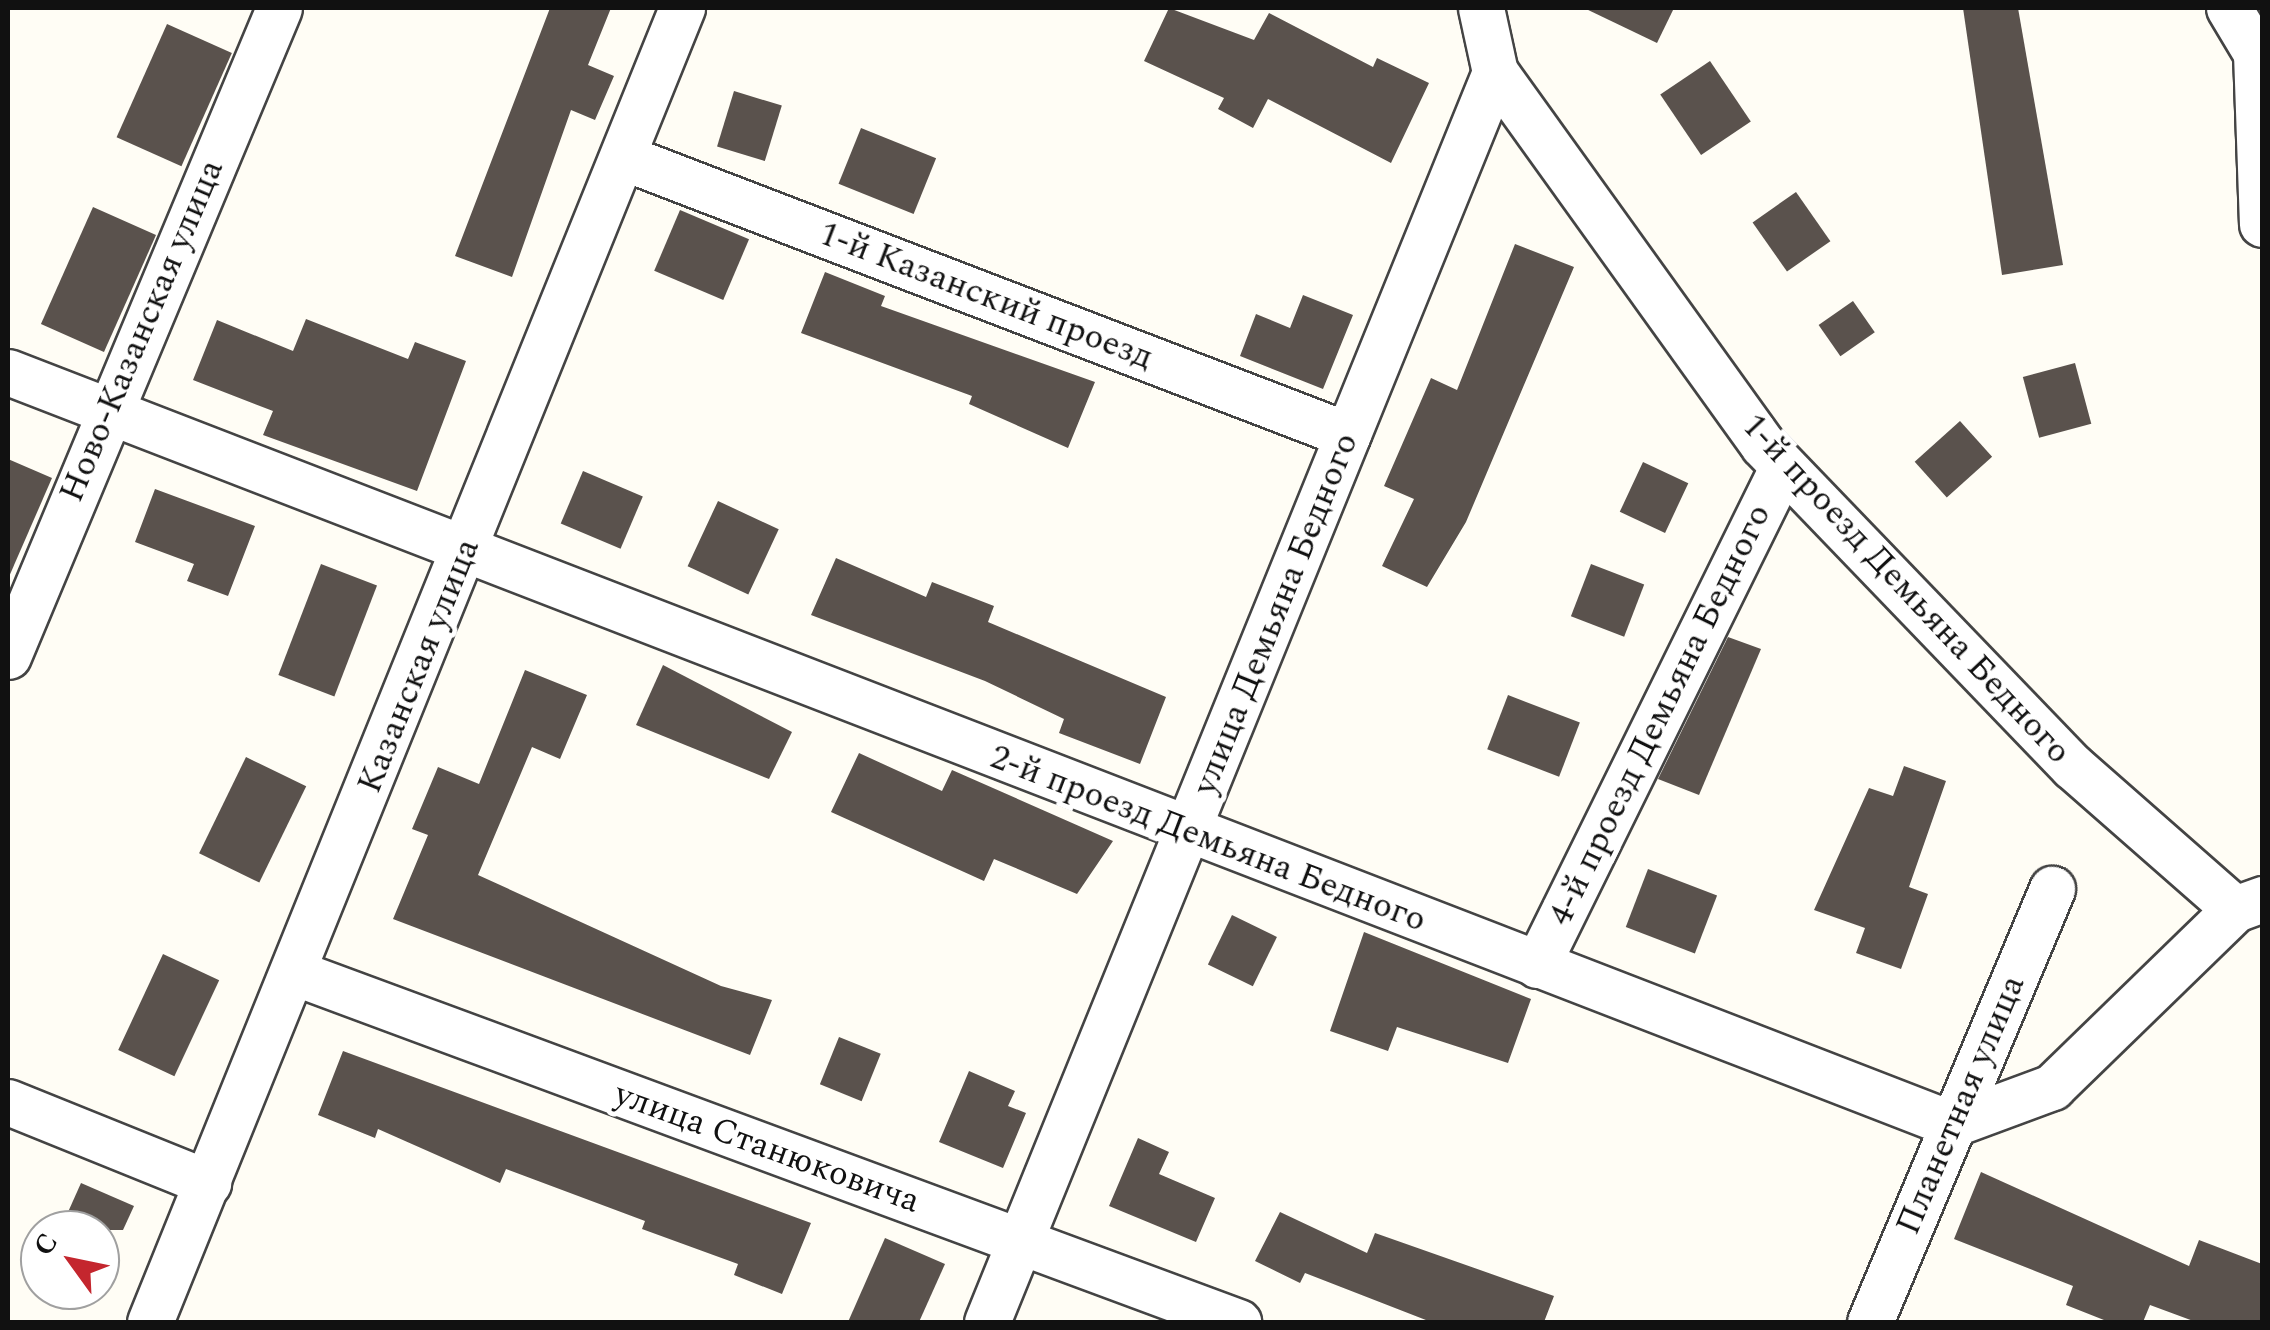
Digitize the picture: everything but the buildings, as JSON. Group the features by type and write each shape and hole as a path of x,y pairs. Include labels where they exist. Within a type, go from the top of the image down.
{"street":[{"name":"Ново-Казанская улица","path":"8,656 106,412 279,8"},
{"name":"Казанская улица","path":"150,1322 296,974 682,8"},
{"path":"2229,8 2259,51 2262,224"},
{"name":"1-й проезд Демьяна Бедного","path":"1468,14 1495,72 1783,466 2072,766 2249,904"},
{"name":"улица Демьяна Бедного","path":"987,1322 1495,72"},
{"name":"1-й Казанский проезд","path":"623,157 1348,435"},
{"name":"2-й проезд Демьяна Бедного","path":"8,372 464,554 1952,1124"},
{"name":"4-й проезд Демьяна Бедного","path":"1537,965 1783,466"},
{"name":"Планетная улица","path":"1870,1322 2052,889"},
{"path":"1952,1124 2052,1087 2249,904"},
{"name":"улица Станюковича","path":"296,974 1238,1322"},
{"path":"8,1102 208,1183"}]}
